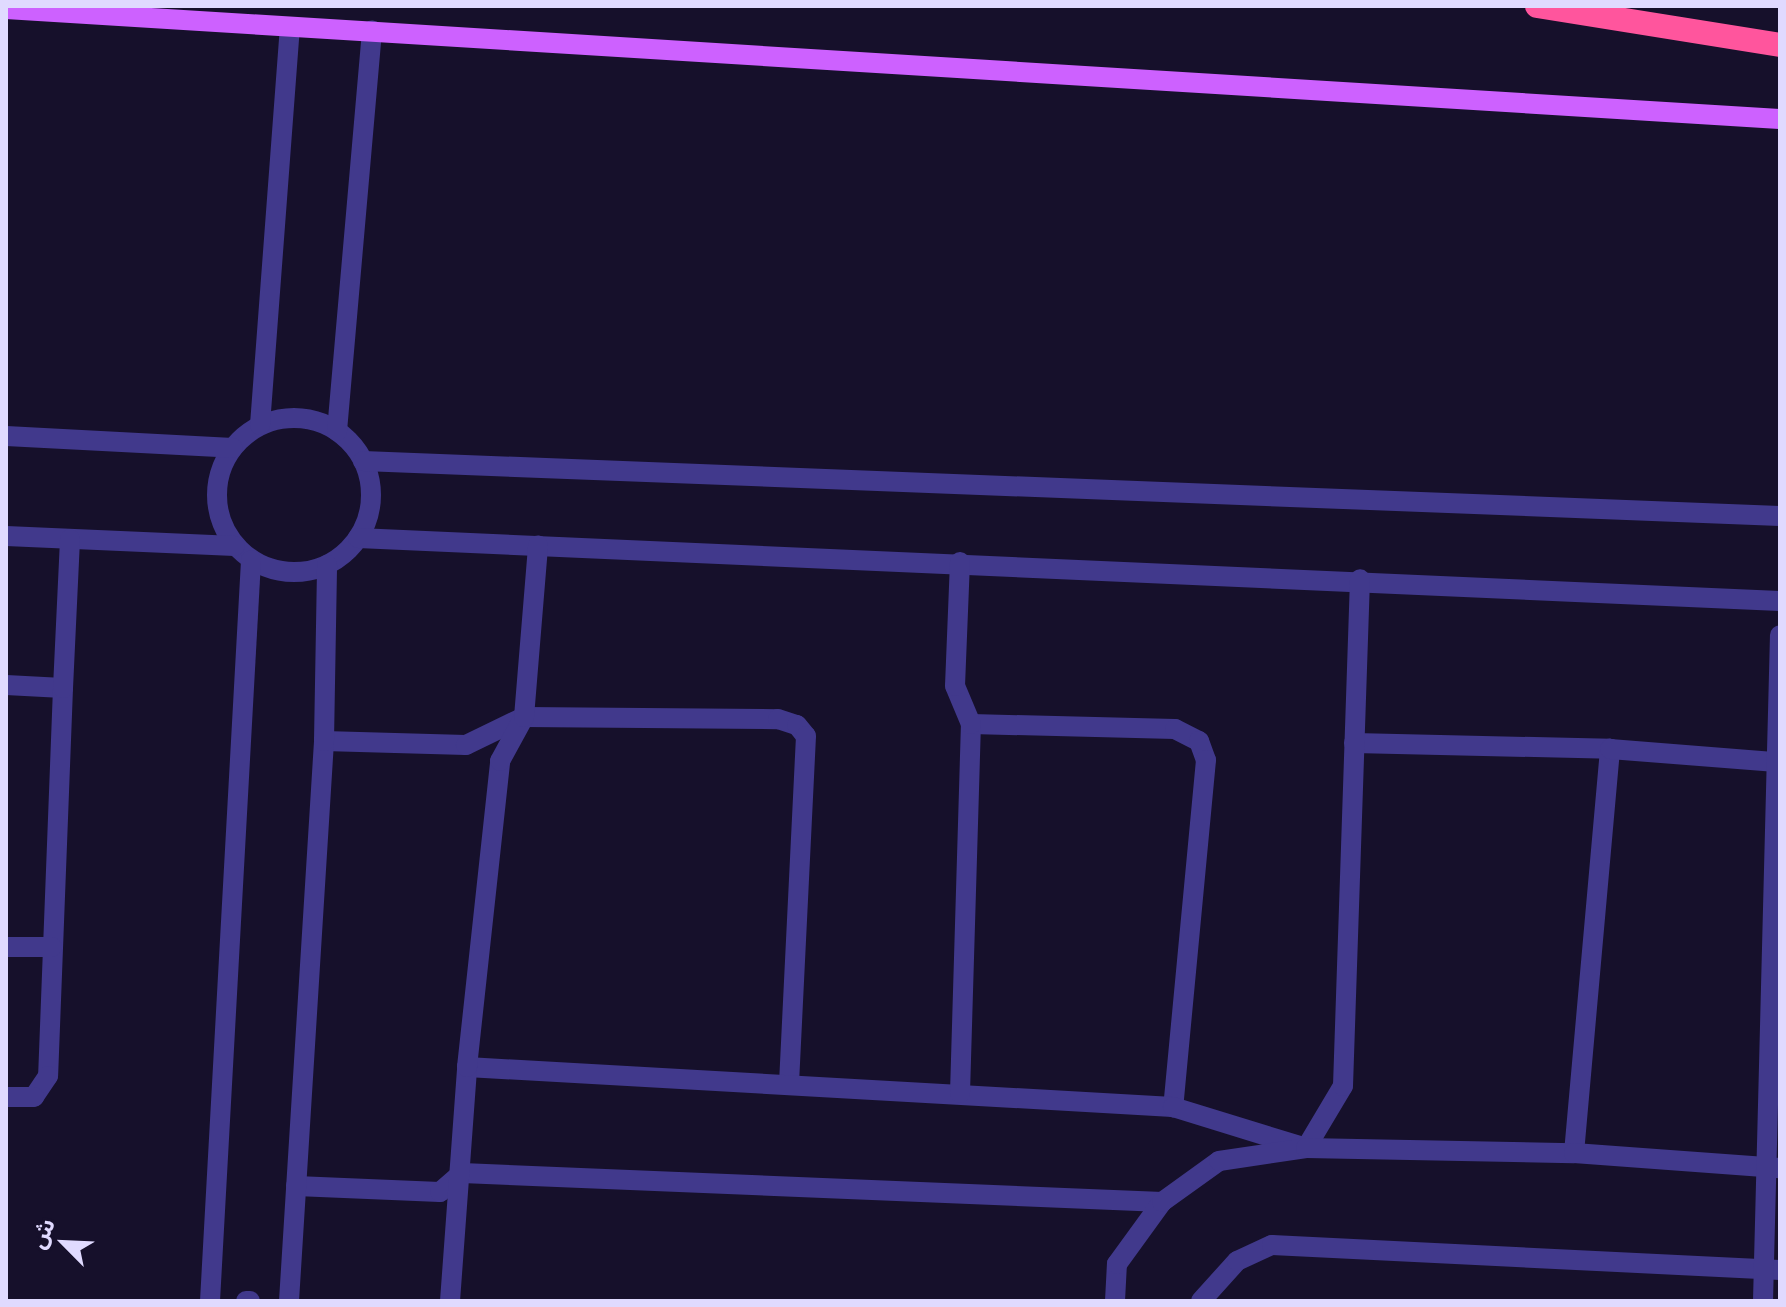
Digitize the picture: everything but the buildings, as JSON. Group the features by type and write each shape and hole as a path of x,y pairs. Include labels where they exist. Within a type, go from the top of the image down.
{"highway":[{"path":"1537,6 1780,45"}],"main road":[{"path":"6,9 1780,119"}],"street":[{"path":"260,425 290,27"},
{"path":"337,431 372,31"},
{"path":"6,536 243,553 288,572 327,565 358,538 371,501 363,461 337,431 299,417 260,425 233,448 216,487 217,508 243,553 210,1301"},
{"path":"6,436 233,448"},
{"path":"363,461 1780,516"},
{"path":"358,538 1360,579 1780,601"},
{"path":"6,1097 28,1100 48,1076 70,539"},
{"path":"450,1301 462,1173 467,1067 500,761 524,717 538,546"},
{"path":"960,562 955,686 971,724 960,1093"},
{"path":"289,1301 324,741 327,565"},
{"path":"1306,1148 1343,1086 1360,579"},
{"path":"1763,1301 1773,1270 1776,762 1780,635"},
{"path":"6,685 63,688"},
{"path":"324,741 466,745 524,717 778,719 797,725 806,736 789,1083"},
{"path":"971,724 1175,729 1199,741 1206,760 1173,1107"},
{"path":"1354,743 1610,749 1776,762"},
{"path":"1574,1153 1610,749"},
{"path":"6,947 52,947"},
{"path":"467,1067 1173,1107 1306,1148"},
{"path":"1115,1301 1117,1264 1162,1202 1219,1161 1306,1148 1574,1153 1772,1168"},
{"path":"296,1186 440,1192 462,1173 1162,1202"},
{"path":"1201,1301 1237,1261 1272,1245 1773,1270"}]}
